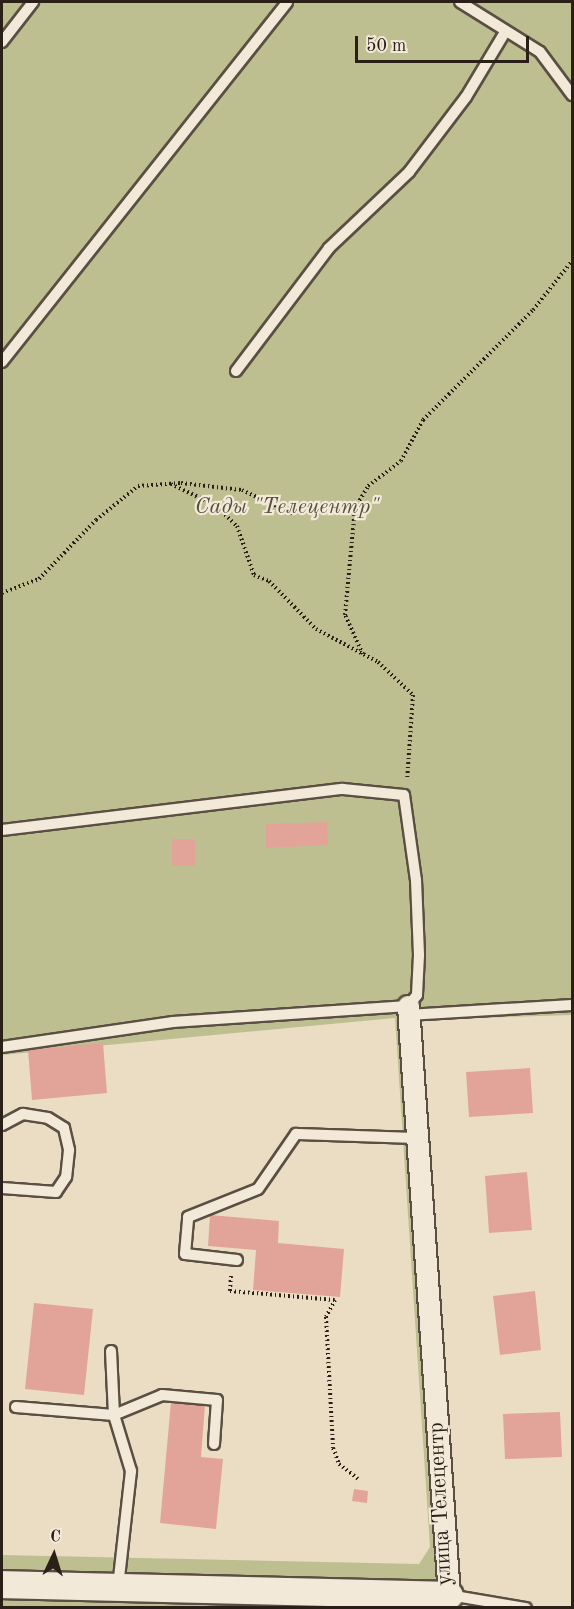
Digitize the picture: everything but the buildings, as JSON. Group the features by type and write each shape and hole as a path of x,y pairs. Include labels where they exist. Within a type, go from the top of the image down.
{"street":[{"name":"улица Телецентр","path":"2,1584 449,1595 408,1011"}],"lane":[{"path":"2,42 33,2"},
{"path":"2,362 287,2"},
{"path":"460,2 540,52 573,95"},
{"path":"236,371 329,248 409,172 466,97 505,32"},
{"path":"2,830 343,789 404,795 416,880 419,955 417,995 408,1011"},
{"path":"2,1047 173,1022 573,1005"},
{"path":"2,1125 23,1114 48,1118 64,1128 69,1150 66,1177 56,1192 2,1188"},
{"path":"234,1260 185,1254 188,1217 258,1189 296,1134 417,1138"},
{"path":"111,1351 114,1415 131,1471 117,1587"},
{"path":"16,1407 114,1415 162,1395 217,1400 214,1444"},
{"path":"449,1595 526,1608"}],"path":[{"path":"363,654 345,615 355,508 368,486 401,461 431,412 533,310 573,261"},
{"path":"171,484 216,505 237,526 254,575 269,581 316,629 363,654 413,694 404,795"},
{"path":"2,593 39,579 96,520 138,486 171,484 242,490 294,513"},
{"path":"234,1260 230,1291 335,1300 326,1317 333,1448 339,1464 358,1479"}],"green space":[{"name":"Сады \"Телецентр\"","path":"2,2 572,2 572,1015 420,1020 458,1560 436,1607 2,1607 2,1555 419,1564 430,1547 395,1018 2,1055"}]}
